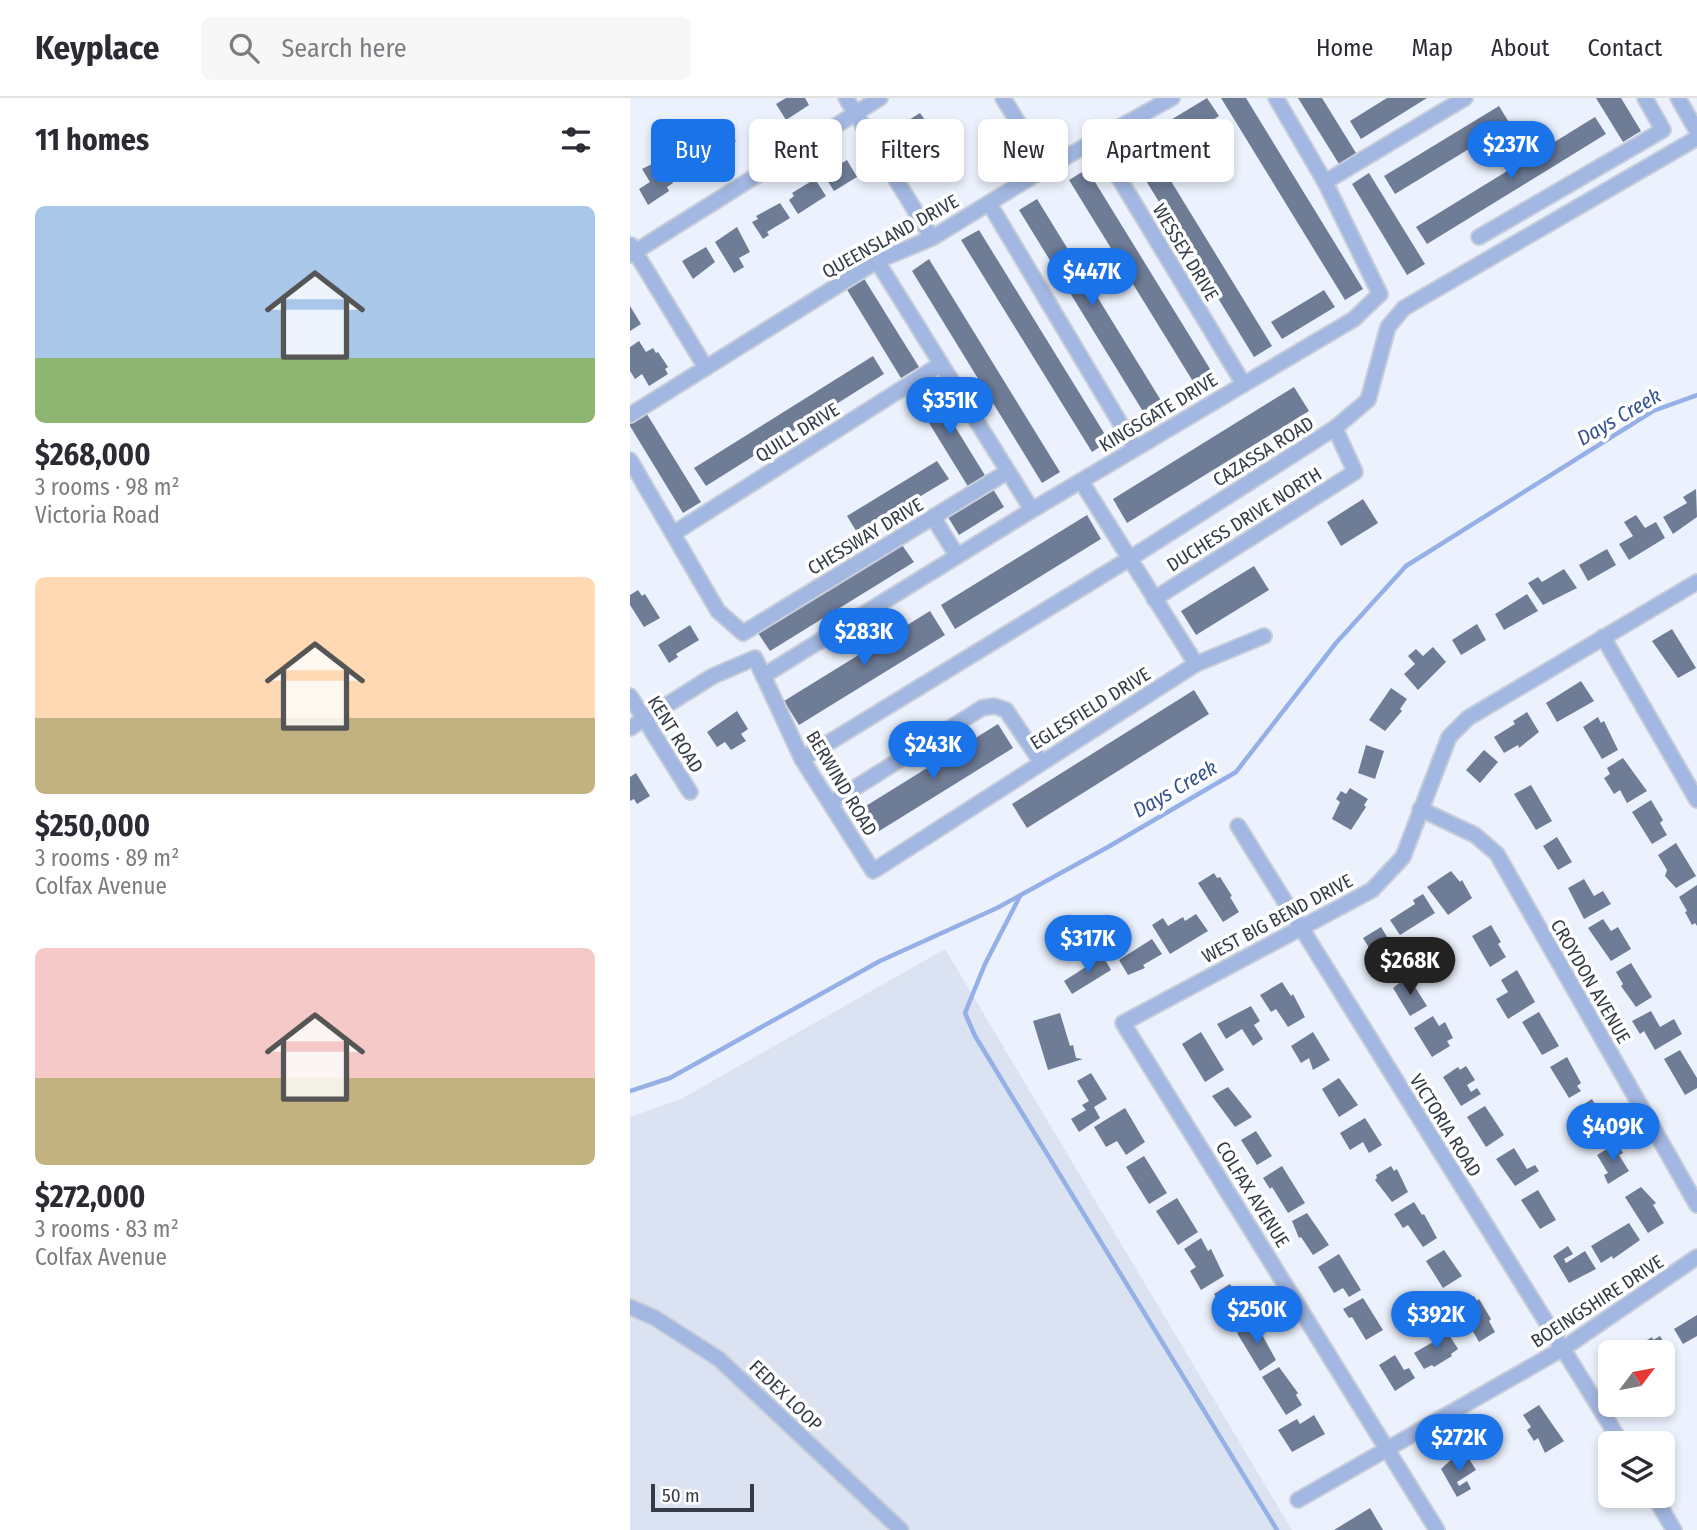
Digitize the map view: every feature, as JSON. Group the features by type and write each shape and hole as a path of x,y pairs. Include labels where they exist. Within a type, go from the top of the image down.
{"street":[{"path":"846,98 932,237"},
{"path":"706,368 632,250 880,98"},
{"path":"1003,98 1016,119"},
{"name":"QUEENSLAND DRIVE","path":"1134,119 1172,98"},
{"name":"KINGSGATE DRIVE","path":"763,676 1031,510 1354,319 1380,294 1325,181 1276,98"},
{"path":"1325,181 1465,98"},
{"path":"1479,237 1664,130 1645,98"},
{"path":"1678,98 1697,131"},
{"name":"CAZASSA ROAD","path":"802,759 1129,559 1335,428 1368,400 1388,327 1404,308 1697,138"},
{"name":"QUEENSLAND DRIVE","path":"630,415 877,261 932,237 1023,182"},
{"name":"WESSEX DRIVE","path":"1121,182 1243,383"},
{"path":"989,203 1135,448"},
{"path":"877,261 1031,510"},
{"name":"QUILL DRIVE","path":"674,533 941,364"},
{"name":"DUCHESS DRIVE NORTH","path":"1154,599 1355,472 1335,428"},
{"path":"630,460 674,533"},
{"name":"CHESSWAY DRIVE","path":"674,533 718,611 743,633 1007,472"},
{"path":"1081,481 1196,664"},
{"path":"933,517 957,556"},
{"name":"WEST BIG BEND DRIVE","path":"1123,1023 1372,890 1403,857 1449,737 1468,718 1697,582"},
{"name":"EGLESFIELD DRIVE","path":"873,871 1196,664 1264,636"},
{"path":"1603,637 1697,800"},
{"path":"630,728 713,676 755,658 763,676"},
{"name":"BERWIND ROAD","path":"763,676 802,759 873,871"},
{"name":"KENT ROAD","path":"630,696 690,793"},
{"path":"831,803 982,708 994,706 1006,710 1041,762"},
{"name":"CROYDON AVENUE","path":"1420,809 1475,835 1497,854 1697,1205"},
{"name":"VICTORIA ROAD","path":"1238,826 1614,1431"},
{"name":"COLFAX AVENUE","path":"1123,1023 1437,1530"},
{"name":"BOEINGSHIRE DRIVE","path":"1298,1500 1564,1348 1697,1257"},
{"name":"FEDEX LOOP","path":"630,1307 655,1318 719,1359 901,1530"},
{"path":"1661,1508 1674,1530"}],"shaded area":[{"path":"945,949 1292,1530 630,1530 630,1117 681,1099"}],"building":[{"path":"786,98 805,98 809,105 785,119 776,104"},
{"path":"1207,98 1219,116 1214,119 1172,119"},
{"path":"1221,98 1246,98 1363,289 1345,300"},
{"path":"1298,98 1322,98 1356,153 1339,164"},
{"path":"1387,98 1427,98 1361,139 1350,121"},
{"path":"1596,98 1621,98 1641,131 1623,142"},
{"path":"1499,106 1510,124 1395,194 1384,176"},
{"path":"920,113 924,119 910,119"},
{"path":"1595,117 1606,134 1427,244 1416,227"},
{"path":"847,160 856,178 834,191 828,182 842,182 842,163"},
{"path":"651,164 651,182 673,183 667,187 669,191 648,205 639,189 650,182 642,169"},
{"path":"1082,172 1082,182 1095,182 1215,377 1197,388 1069,180"},
{"path":"1369,173 1425,264 1407,275 1352,184"},
{"path":"810,182 817,182 826,196 798,214 789,200 794,196 792,193"},
{"path":"1147,182 1172,182 1272,346 1254,357"},
{"path":"1037,199 1165,407 1147,418 1019,210"},
{"path":"780,203 790,218 767,232 769,235 763,239 752,222 758,219 756,216"},
{"path":"737,227 750,252 739,258 744,267 734,273 715,242"},
{"path":"979,230 1109,441 1092,452 961,240"},
{"path":"706,247 715,262 693,279 682,261"},
{"path":"929,259 1060,472 1042,483 912,271"},
{"path":"863,277 919,367 901,378 846,288"},
{"path":"1324,290 1335,307 1282,339 1271,322"},
{"path":"630,306 641,324 630,331"},
{"path":"639,341 646,352 653,348 658,352 668,367 665,369 668,374 649,386 642,374 635,379 630,371 630,347"},
{"path":"873,356 884,374 706,486 694,468"},
{"path":"930,386 986,477 969,488 913,397"},
{"path":"1294,387 1309,411 1127,523 1113,499"},
{"path":"645,411 701,502 683,513 630,426 630,420"},
{"path":"937,461 949,479 858,534 847,516"},
{"path":"993,489 1004,507 959,535 948,517"},
{"path":"1696,489 1697,517 1673,534 1663,517 1687,503 1683,497"},
{"path":"1363,499 1378,523 1341,546 1327,522"},
{"path":"1087,515 1101,539 955,629 941,605"},
{"path":"1636,515 1645,528 1656,522 1665,538 1629,560 1619,544 1633,536 1624,522"},
{"path":"902,545 914,562 770,651 758,633"},
{"path":"1607,549 1616,565 1588,581 1579,565"},
{"path":"1254,566 1269,590 1196,635 1181,611"},
{"path":"1564,569 1577,588 1543,605 1528,583 1538,577 1542,582"},
{"path":"638,590 642,596 645,594 660,618 644,627 630,605 630,595"},
{"path":"1527,594 1538,611 1504,630 1495,614"},
{"path":"930,611 945,635 799,725 784,701"},
{"path":"1477,624 1486,640 1461,655 1452,640"},
{"path":"690,625 699,640 676,654 678,657 669,663 658,645"},
{"path":"1672,629 1696,668 1678,678 1652,641"},
{"path":"1433,647 1446,662 1418,690 1404,674 1415,664 1408,656 1416,649 1423,656"},
{"path":"1581,681 1594,701 1557,722 1546,703"},
{"path":"1391,688 1407,699 1400,709 1402,711 1385,731 1369,720"},
{"path":"1194,690 1209,714 1027,828 1012,804"},
{"path":"737,711 748,729 741,734 746,741 731,750 725,742 717,747 707,732"},
{"path":"1527,712 1539,732 1519,748 1518,745 1504,753 1494,737 1515,724 1513,721"},
{"path":"1598,717 1601,723 1604,721 1618,750 1602,759 1583,727"},
{"path":"998,724 1013,748 868,838 853,814"},
{"path":"1366,745 1384,751 1375,779 1358,773"},
{"path":"1484,750 1498,762 1480,783 1466,770"},
{"path":"1623,758 1647,791 1627,803 1620,790 1614,794 1604,778 1610,774 1607,768"},
{"path":"636,773 650,796 637,804 634,799 630,801 630,777"},
{"path":"1531,785 1552,821 1536,830 1514,794"},
{"path":"1350,788 1368,799 1351,830 1332,819 1340,802 1336,799 1341,791 1346,794"},
{"path":"1651,800 1663,820 1660,823 1667,835 1652,844 1632,812"},
{"path":"1557,837 1572,862 1558,870 1543,846"},
{"path":"1676,843 1696,876 1676,888 1665,876 1667,870 1658,855"},
{"path":"1451,871 1460,882 1462,880 1472,898 1448,915 1427,887"},
{"path":"1214,873 1217,878 1220,877 1239,912 1223,922 1198,883"},
{"path":"1584,879 1594,896 1603,891 1611,904 1584,919 1568,888"},
{"path":"1697,885 1697,926 1695,923 1692,925 1679,897"},
{"path":"1423,894 1435,913 1400,935 1390,920 1415,904 1413,900"},
{"path":"1196,914 1208,931 1170,954 1152,925 1163,918 1168,926 1183,917 1185,921"},
{"path":"1603,919 1611,931 1618,927 1631,949 1611,961 1588,928"},
{"path":"1491,925 1506,957 1490,967 1472,936"},
{"path":"1381,927 1397,953 1379,964 1363,938"},
{"path":"1152,939 1162,954 1143,965 1145,968 1128,975 1119,960"},
{"path":"1103,956 1111,970 1072,994 1064,981"},
{"path":"1631,963 1652,997 1636,1007 1621,986 1623,984 1616,972"},
{"path":"1517,970 1535,1002 1508,1019 1496,999 1508,992 1501,980"},
{"path":"1408,976 1427,1006 1410,1016 1393,988"},
{"path":"1282,982 1291,996 1293,994 1305,1017 1288,1027 1276,1009 1271,1012 1260,995"},
{"path":"1251,1006 1260,1021 1254,1025 1263,1039 1253,1046 1242,1029 1226,1039 1217,1024"},
{"path":"1651,1011 1660,1027 1674,1019 1682,1034 1655,1050 1644,1031 1640,1034 1632,1021"},
{"path":"1539,1012 1559,1046 1542,1055 1522,1022"},
{"path":"1060,1013 1076,1058 1083,1059 1048,1070 1033,1021"},
{"path":"1433,1016 1439,1026 1445,1022 1453,1038 1447,1041 1450,1046 1432,1057 1414,1028"},
{"path":"1201,1032 1224,1070 1205,1082 1182,1044"},
{"path":"1313,1032 1330,1060 1313,1070 1309,1058 1301,1063 1291,1046"},
{"path":"1680,1050 1697,1078 1697,1088 1685,1095 1664,1059"},
{"path":"1567,1057 1581,1083 1577,1086 1581,1091 1569,1098 1550,1067"},
{"path":"1466,1066 1475,1080 1467,1085 1471,1092 1477,1088 1481,1094 1461,1106 1443,1077 1458,1067 1460,1070"},
{"path":"1091,1073 1107,1099 1094,1107 1100,1118 1079,1132 1071,1119 1086,1110 1082,1105 1089,1101 1077,1081"},
{"path":"1339,1078 1358,1105 1339,1117 1322,1089"},
{"path":"1228,1087 1252,1117 1235,1127 1212,1096"},
{"path":"1592,1099 1596,1106 1591,1109 1607,1137 1590,1148 1580,1132 1585,1129 1573,1111"},
{"path":"1485,1106 1504,1135 1486,1147 1467,1117"},
{"path":"1125,1108 1145,1142 1126,1155 1117,1141 1106,1147 1094,1127"},
{"path":"1365,1118 1382,1145 1369,1153 1363,1142 1350,1150 1340,1133"},
{"path":"1256,1131 1272,1156 1257,1165 1241,1140"},
{"path":"1617,1143 1623,1153 1619,1155 1629,1171 1608,1184 1604,1175 1608,1173 1597,1155"},
{"path":"1514,1148 1527,1169 1535,1165 1539,1171 1515,1186 1496,1159"},
{"path":"1144,1156 1167,1193 1149,1204 1126,1167"},
{"path":"1282,1166 1305,1203 1288,1213 1263,1178"},
{"path":"1391,1166 1394,1171 1397,1169 1408,1192 1392,1202 1375,1180 1376,1175"},
{"path":"1641,1187 1656,1203 1653,1205 1664,1223 1648,1233 1625,1197"},
{"path":"1538,1190 1556,1220 1540,1229 1521,1200"},
{"path":"1177,1198 1198,1232 1178,1245 1156,1211"},
{"path":"1414,1202 1437,1238 1423,1247 1408,1225 1403,1228 1394,1214"},
{"path":"1307,1213 1329,1245 1313,1255 1301,1237 1299,1238 1292,1221"},
{"path":"1629,1223 1640,1240 1613,1259 1612,1256 1601,1263 1591,1246"},
{"path":"1201,1238 1208,1251 1211,1249 1224,1276 1201,1290 1190,1271 1196,1267 1184,1249"},
{"path":"1568,1246 1573,1254 1564,1259 1566,1263 1585,1251 1596,1269 1569,1283 1553,1256"},
{"path":"1444,1250 1462,1276 1443,1288 1426,1261"},
{"path":"1339,1254 1361,1290 1349,1297 1343,1288 1334,1293 1318,1267"},
{"path":"1230,1284 1237,1295 1239,1293 1251,1315 1233,1325 1214,1294"},
{"path":"1474,1296 1477,1301 1479,1299 1491,1319 1489,1321 1495,1332 1479,1342 1458,1305"},
{"path":"1363,1298 1383,1330 1366,1340 1352,1317 1349,1318 1343,1309"},
{"path":"1697,1315 1697,1336 1683,1344 1674,1329"},
{"path":"1255,1322 1276,1360 1260,1371 1237,1333"},
{"path":"1438,1332 1441,1337 1448,1333 1458,1349 1434,1367 1432,1365 1424,1369 1414,1353 1433,1342 1430,1337"},
{"path":"1395,1355 1404,1370 1409,1368 1415,1378 1395,1391 1379,1365"},
{"path":"1279,1367 1298,1393 1296,1395 1302,1405 1286,1415 1262,1377"},
{"path":"1539,1405 1564,1441 1545,1453 1538,1438 1534,1441 1527,1430 1531,1427 1523,1415"},
{"path":"1314,1415 1325,1434 1292,1452 1278,1430 1297,1419 1300,1424"},
{"path":"1466,1454 1476,1470 1457,1482 1459,1486 1467,1481 1471,1489 1457,1497 1441,1469 1453,1458 1455,1460"},
{"path":"1370,1508 1383,1530 1334,1530"}],"waterway":[{"name":"Days Creek","path":"630,1091 670,1078 880,961 997,908 1236,772 1336,643 1406,566 1653,411 1697,395"},
{"path":"1020,896 985,964 965,1013 975,1036 1277,1530"}]}
